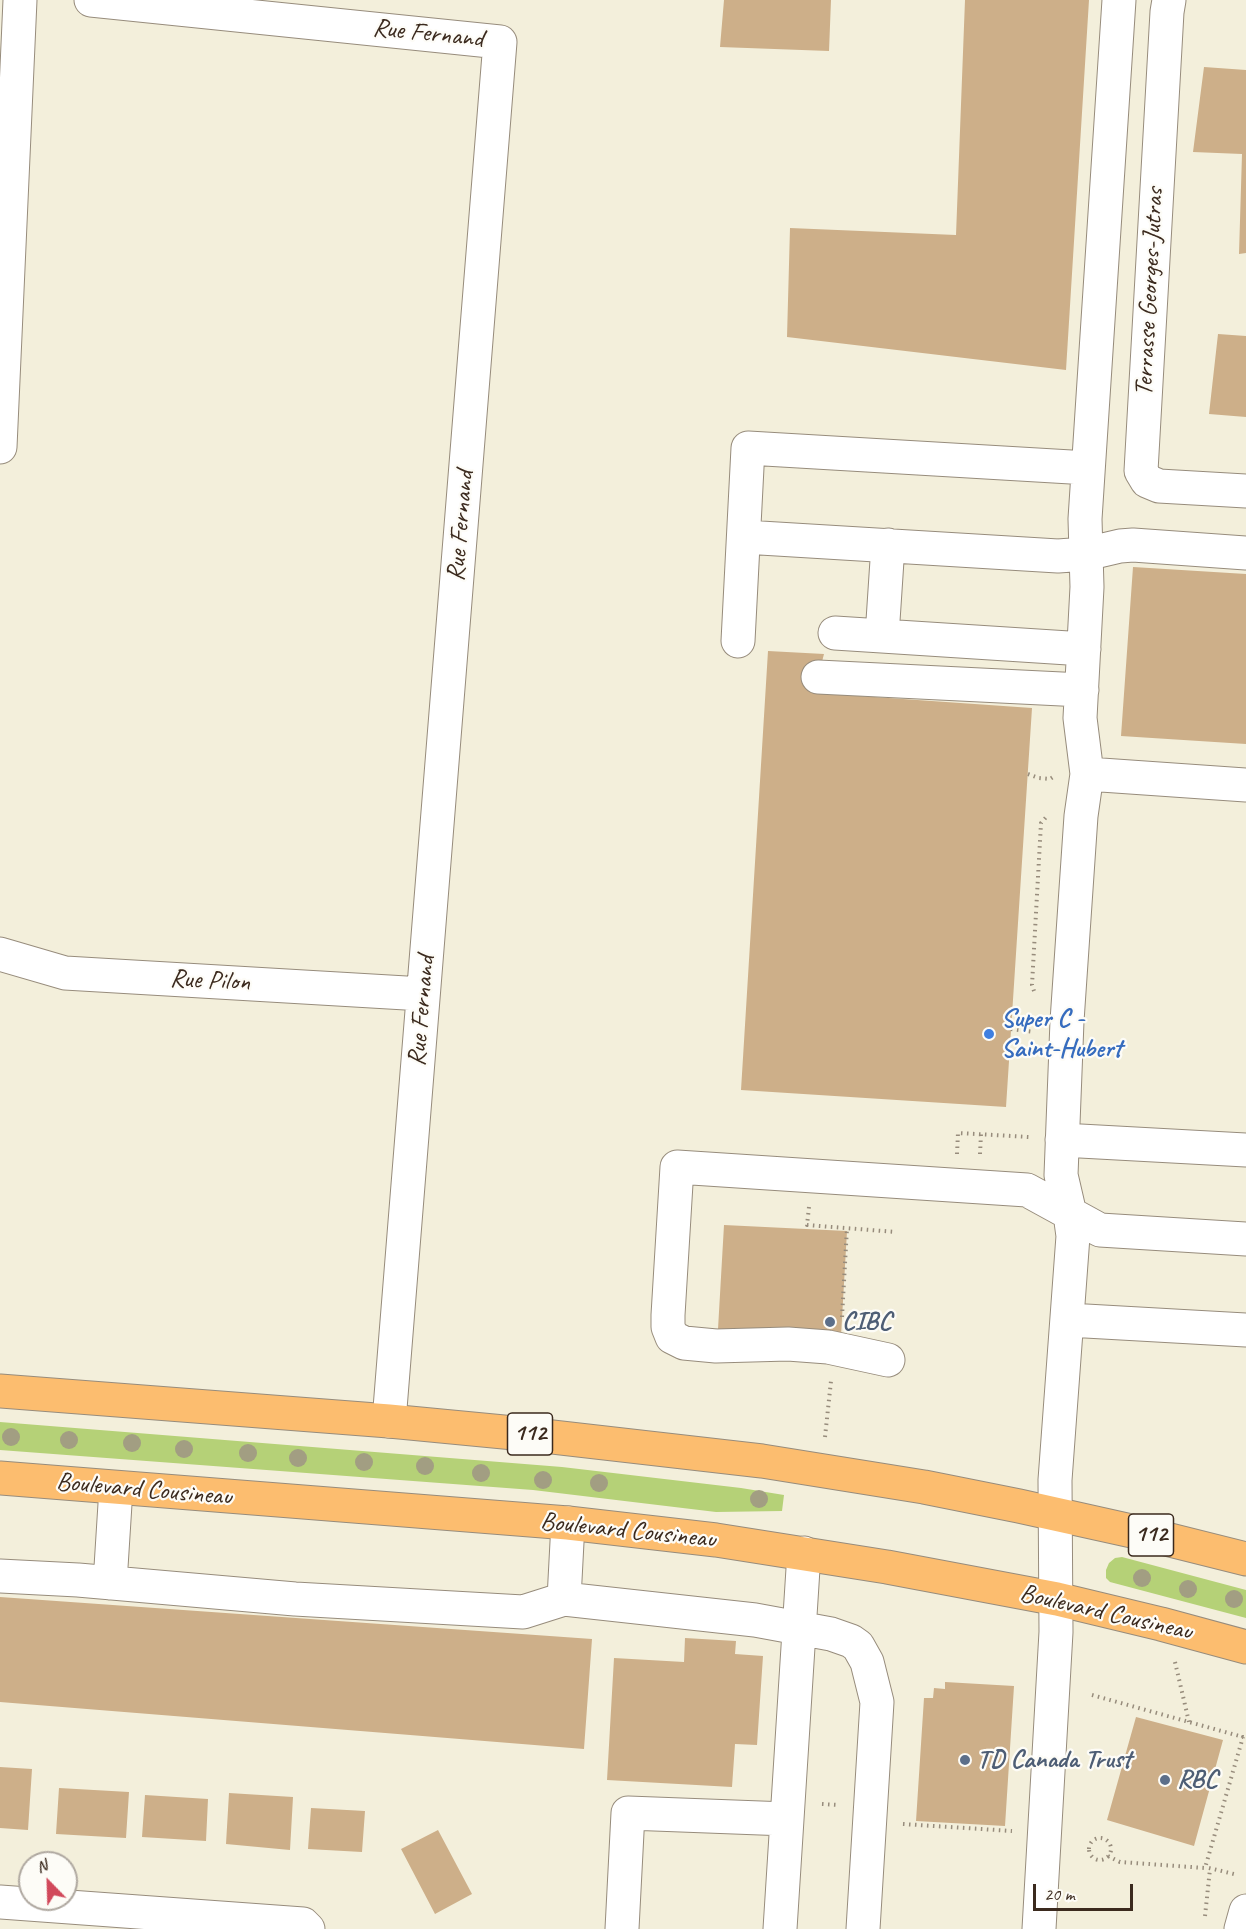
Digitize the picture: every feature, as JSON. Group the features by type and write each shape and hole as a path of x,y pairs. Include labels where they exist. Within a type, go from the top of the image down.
{"main road":[{"name":"112","path":"0,1391 389,1421 546,1436 762,1461 912,1485 1055,1513 1246,1559"},
{"name":"Boulevard Cousineau","path":"0,1479 568,1523 716,1540 897,1568 1057,1599 1246,1647"}],"street":[{"path":"0,447 20,0"},
{"name":"Rue Fernand","path":"91,0 500,42 389,1421"},
{"path":"1039,1929 1057,1599 1056,1474 1073,1236 1061,1175 1049,1139 1068,1010 1081,816 1073,774 1081,730 1088,586 1084,519 1119,0"},
{"name":"Terrasse Georges-Jutras","path":"1169,0 1141,471 1147,481 1159,486 1246,491"},
{"path":"738,641 748,448 1088,468"},
{"path":"744,537 1058,556 1086,554 1133,545 1246,553"},
{"path":"882,636 888,545"},
{"path":"835,633 1084,649"},
{"path":"818,677 1082,690"},
{"path":"1073,774 1246,785"},
{"name":"Rue Pilon","path":"0,954 65,973 423,994"},
{"path":"1049,1139 1246,1150"},
{"path":"888,1360 839,1348 788,1344 716,1346 684,1343 672,1337 669,1333 668,1315 677,1167 1027,1190 1100,1230 1246,1239"},
{"path":"1068,1320 1246,1330"},
{"path":"110,1583 116,1488"},
{"path":"564,1599 568,1523"},
{"path":"780,1929 804,1553"},
{"path":"0,1576 295,1599 523,1612 564,1599 754,1620 831,1634 851,1641 858,1646 867,1662 877,1702 863,1929"},
{"path":"622,1929 628,1813 787,1819"},
{"path":"0,1902 303,1924 308,1929"},
{"path":"1241,1929 1246,1911"}],"path":[{"path":"1028,774 1050,779 1073,774"},
{"path":"1011,1029 1040,1034"},
{"path":"958,1133 1049,1139"},
{"path":"807,1225 896,1232"},
{"path":"842,1321 848,1228"},
{"path":"825,1439 833,1371"},
{"path":"1175,1662 1189,1722"},
{"path":"1092,1695 1244,1738 1208,1868 1205,1916"},
{"path":"820,1804 840,1805"},
{"path":"898,1824 1022,1831"},
{"path":"1105,1839 1110,1846 1108,1856 1104,1859 1093,1857 1089,1851 1093,1840 1105,1839"},
{"path":"1083,1853 1089,1851"},
{"path":"1108,1856 1120,1862 1208,1868 1238,1875"}],"green space":[{"path":"0,1422 562,1467 784,1495 782,1511 716,1512 533,1490 0,1450"},
{"path":"1122,1557 1246,1590 1246,1618 1110,1582 1106,1578 1109,1563 1115,1558"}],"building":[{"path":"724,0 831,0 829,51 720,47"},
{"path":"965,0 1089,0 1066,370 787,337 790,228 956,235"},
{"path":"1204,67 1246,70 1246,253 1239,254 1242,154 1193,152"},
{"path":"1218,334 1246,336 1246,417 1209,414"},
{"path":"1133,567 1246,574 1246,744 1121,736"},
{"path":"768,651 824,654 818,677 817,693 1032,708 1006,1107 741,1090"},
{"path":"724,1225 847,1231 841,1336 718,1329"},
{"path":"0,1597 592,1639 584,1749 0,1702"},
{"path":"685,1638 736,1641 735,1654 763,1656 757,1745 735,1744 732,1787 607,1780 614,1658 684,1662"},
{"name":"TD Canada Trust","path":"945,1682 1014,1686 1005,1826 916,1821 924,1698 933,1698 934,1688 945,1689"},
{"name":"RBC","path":"1136,1717 1223,1740 1194,1846 1107,1820"},
{"path":"0,1767 32,1769 28,1830 0,1828"},
{"path":"59,1788 129,1792 126,1838 56,1834"},
{"path":"229,1793 293,1797 290,1850 226,1844"},
{"path":"145,1795 208,1799 206,1841 142,1837"},
{"path":"311,1808 365,1811 362,1852 308,1849"},
{"path":"438,1830 472,1894 435,1914 401,1849"}],"place":[{"name":"Super C - Saint-Hubert","path":"989,1034"},
{"name":"CIBC","path":"830,1322"},
{"name":"TD Canada Trust","path":"965,1760"},
{"name":"RBC","path":"1165,1780"}]}
